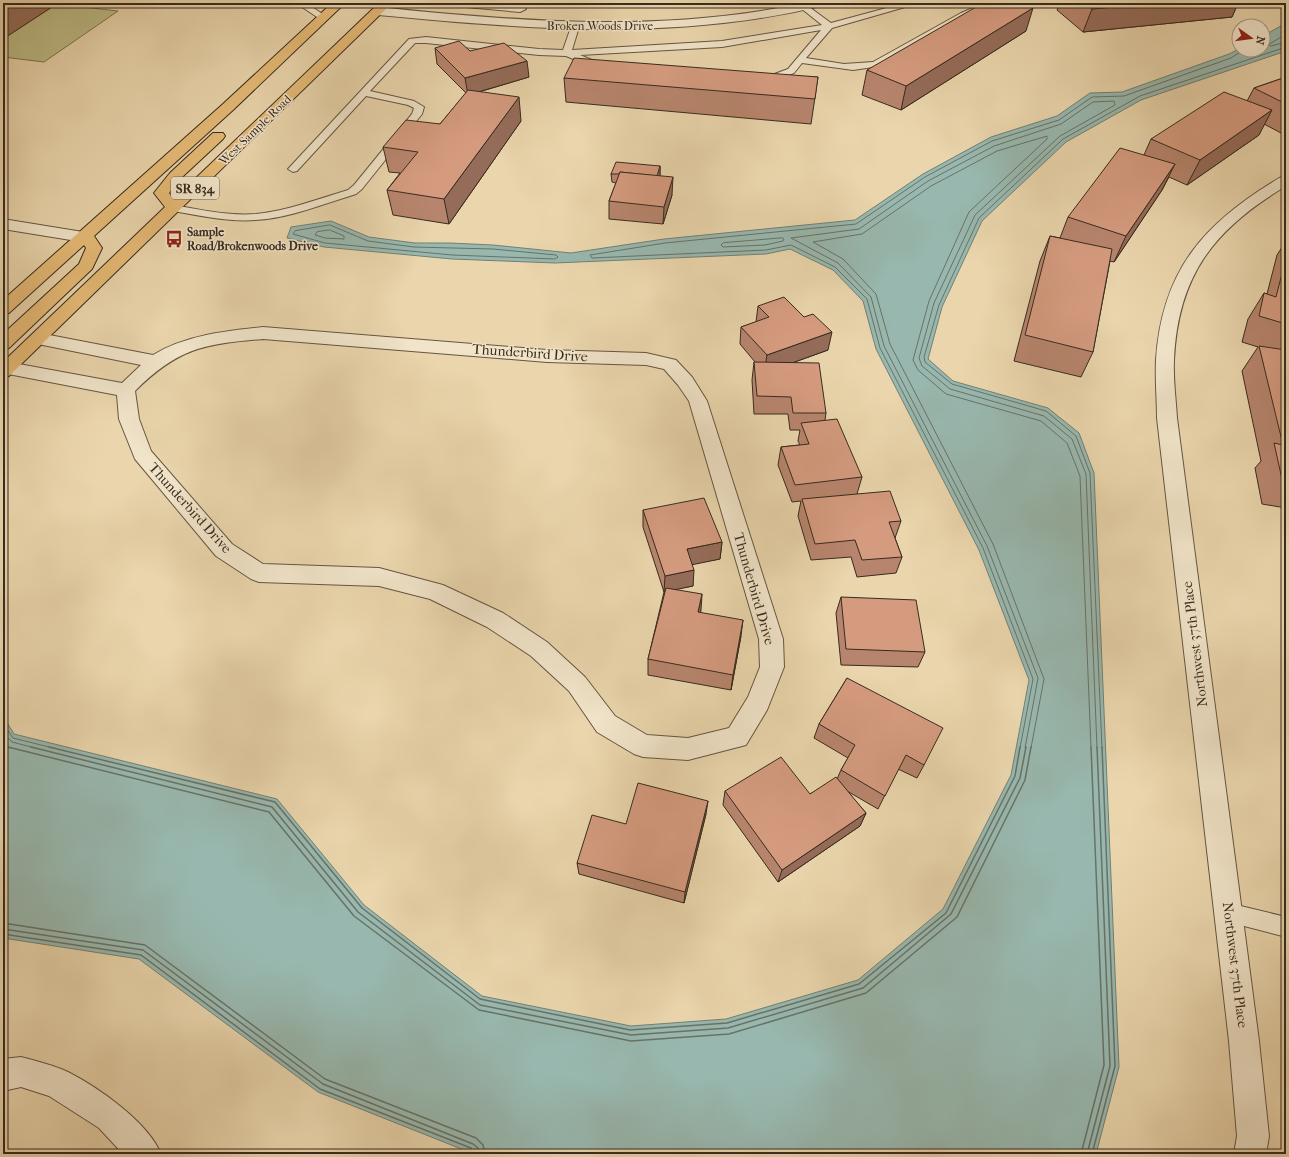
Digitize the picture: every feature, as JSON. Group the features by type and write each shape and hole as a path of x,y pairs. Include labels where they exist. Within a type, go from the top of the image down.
{"main road":[{"name":"SR 834","path":"3,309 339,3"},
{"name":"West Sample Road","path":"6,370 382,7"},
{"path":"266,91 278,60"},
{"path":"174,208 161,193 175,176 226,128"},
{"path":"3,344 86,266 94,248 89,240 83,237"}],"street":[{"name":"Broken Woods Drive","path":"455,3 530,10"},
{"name":"Broken Woods Drive","path":"382,7 480,22 575,27 630,27 705,22 821,3"},
{"path":"575,27 580,13"},
{"name":"Northwest 37th Place","path":"1250,1154 1253,1136 1244,1041 1167,418 1165,362 1170,319 1182,280 1203,247 1231,217 1268,190 1286,180"},
{"path":"5,226 83,237"},
{"name":"Thunderbird Drive","path":"263,332 547,356 646,359 670,364 685,381 698,401 771,639 772,667 758,702 737,738 688,749 643,746 606,724 577,684 539,649 495,620 435,591 379,577 259,573 224,550 142,454 129,419 126,390 157,362 187,346 220,337 263,332"},
{"path":"39,339 157,362"},
{"path":"6,370 126,390"},
{"path":"3,1075 21,1072 57,1083 110,1117 145,1154"}],"lane":[{"path":"300,3 323,17"},
{"path":"293,169 412,41 426,40 539,52 567,53 722,44 829,26 915,3"},
{"path":"800,60 833,65 872,66 891,58 955,19 993,3"},
{"path":"802,5 829,26"},
{"path":"755,82 768,81 791,71 829,26"},
{"path":"567,53 575,27"},
{"path":"567,53 608,70"},
{"path":"174,208 227,216 256,217 277,213 352,192 358,187 417,114 419,108 411,103 364,93"},
{"path":"1228,913 1286,927"}],"shaded area":[{"path":"57,4 118,11 44,62 3,57 3,39"}],"water":[{"path":"1286,23 1286,51 1271,56 1271,31"},
{"path":"1231,53 1231,58 1265,58 1141,100 1066,142 982,221 942,307 928,359 953,381 1048,408 1079,433 1094,473 1119,1067 1096,1154 474,1154 318,1092 139,959 3,938 3,716 14,734 277,799 364,905 482,996 631,1026 726,1019 858,980 943,909 1011,775 1029,680 979,550 876,349 863,301 833,270 790,249 766,254 555,263 452,259 324,247 287,238 291,227 331,221 369,237 415,243 493,245 571,253 664,239 855,220 923,174 991,137 1057,116 1090,93 1122,92"}],"building":[{"path":"983,3 1018,3 1033,8 906,86 867,70"},
{"path":"1084,3 1153,3 1092,9"},
{"path":"459,41 470,51 504,43 527,61 465,78 435,48"},
{"path":"574,58 818,77 815,99 564,78"},
{"path":"1286,77 1286,104 1254,88"},
{"path":"468,90 519,97 444,199 387,190 418,152 383,147 406,120 440,124"},
{"path":"1224,92 1272,110 1200,160 1151,139"},
{"path":"1120,148 1175,164 1126,236 1068,217"},
{"path":"616,162 660,166 657,176 620,172 619,174 611,174"},
{"path":"620,172 673,177 664,207 609,201"},
{"path":"1050,236 1112,249 1093,352 1025,335"},
{"path":"1286,258 1286,324 1259,316 1264,293 1276,297"},
{"path":"784,297 804,317 813,314 832,332 767,355 741,327 769,317 758,306"},
{"path":"1259,346 1286,350 1286,480 1282,479 1274,443 1283,445"},
{"path":"754,362 819,363 826,413 793,413 791,397 757,396"},
{"path":"837,419 862,477 795,485 781,447 809,444 801,423"},
{"path":"890,491 901,521 889,522 902,557 862,560 855,540 815,544 802,499"},
{"path":"704,498 722,542 687,549 694,570 665,576 643,510"},
{"path":"666,588 702,594 698,612 743,620 733,675 648,659"},
{"path":"841,597 916,600 925,652 846,649"},
{"path":"847,678 943,728 924,765 906,755 885,796 841,770 855,745 819,724"},
{"path":"781,757 810,794 836,777 866,813 782,870 725,791"},
{"path":"638,783 708,801 685,892 577,863 592,815 626,824"}],"place":[{"name":"Sample Road/Brokenwoods Drive","path":"174,239"}]}
